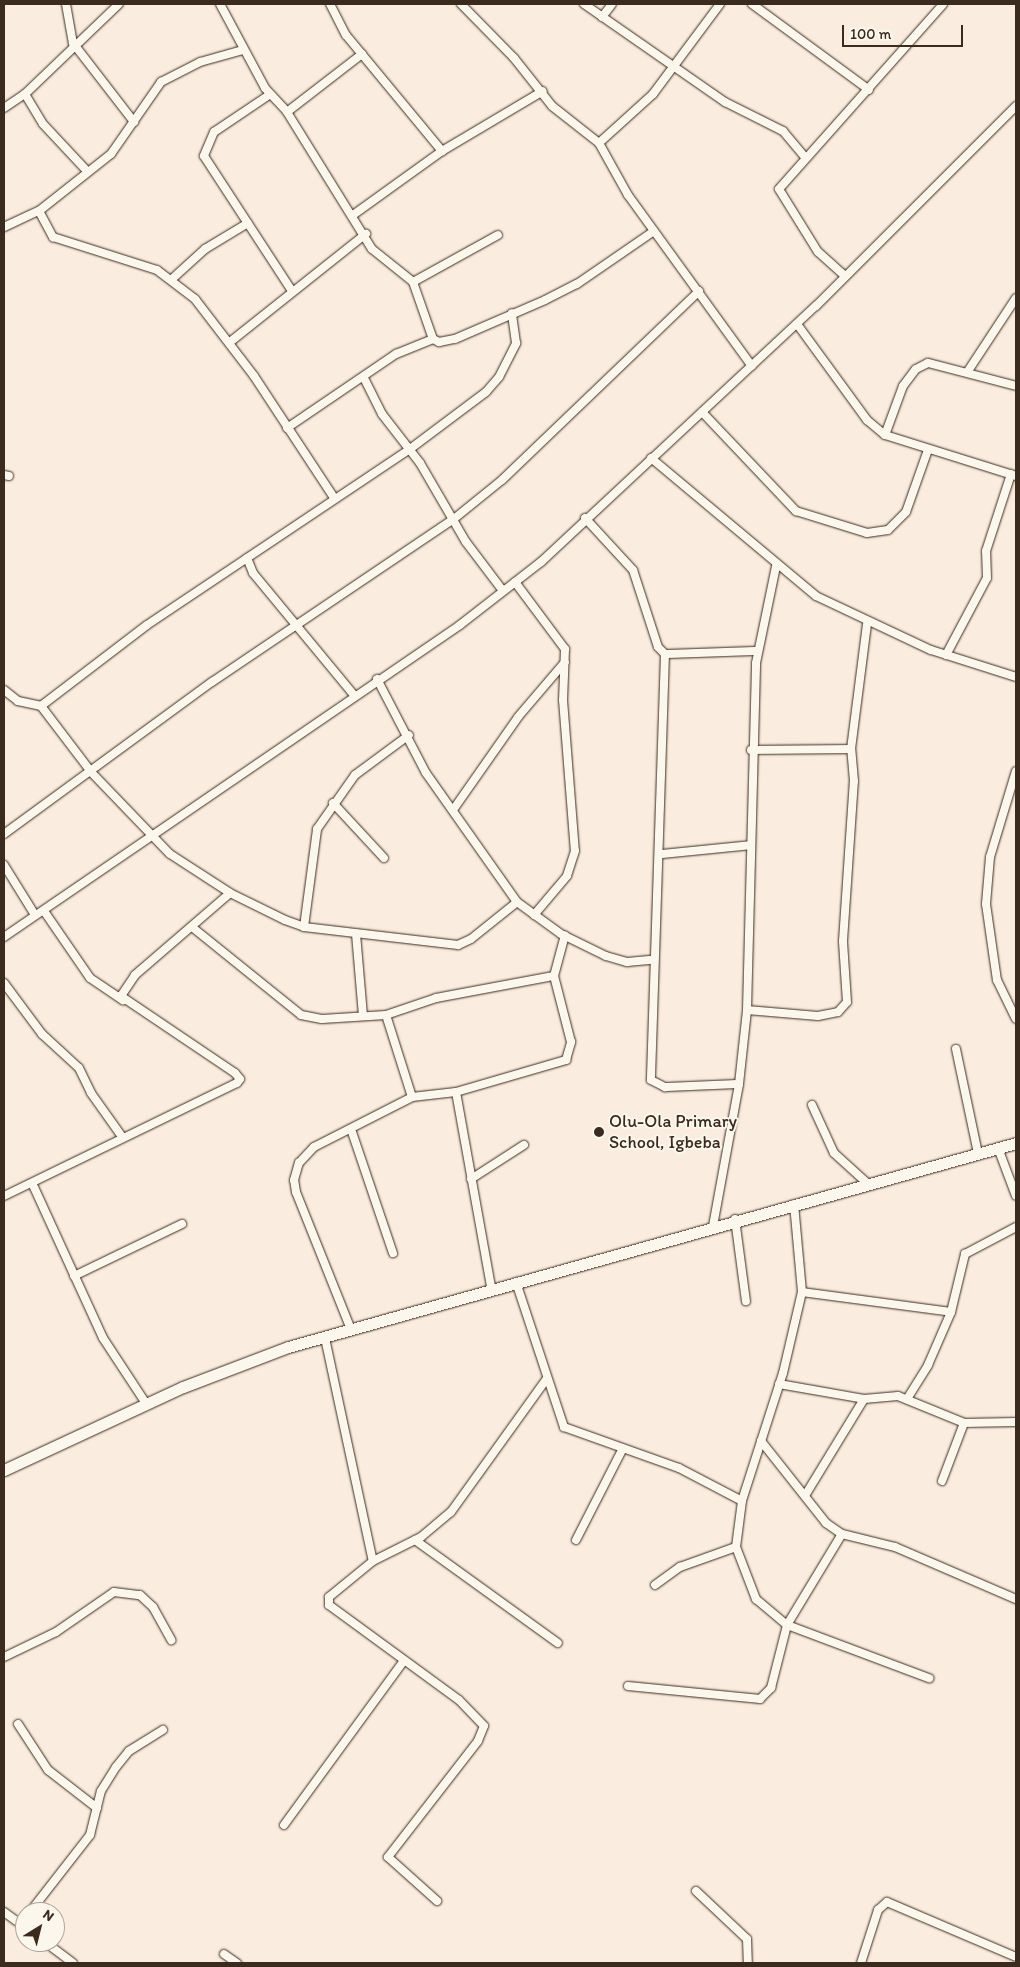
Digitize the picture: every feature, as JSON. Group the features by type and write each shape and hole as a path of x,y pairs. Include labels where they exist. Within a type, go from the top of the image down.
{"street":[{"path":"66,4 74,43 134,122"},
{"path":"4,108 25,94 74,43 119,4"},
{"path":"220,4 238,32 243,50 269,95 287,112 366,234 372,249 387,266 413,282 432,339"},
{"path":"330,4 362,54 442,151"},
{"path":"461,4 543,91 552,106 599,143 654,231 752,366"},
{"path":"584,4 725,102 783,131 805,157"},
{"path":"602,17 612,4"},
{"path":"599,143 653,94 720,4"},
{"path":"752,4 869,90"},
{"path":"845,276 818,252 778,193 805,157 869,90 943,4"},
{"path":"4,227 38,211 111,154 162,82 200,62 243,50"},
{"path":"287,112 362,54"},
{"path":"352,214 442,151 543,91"},
{"path":"25,94 42,124 87,171"},
{"path":"269,95 214,132 204,147 208,168 248,223 292,291"},
{"path":"4,937 153,839 515,582 797,324 1016,106"},
{"path":"38,211 53,238 123,258 172,278 230,342 334,498"},
{"path":"172,278 205,249 248,223"},
{"path":"287,428 364,378 396,354 432,339 439,342 456,338 577,284 654,231"},
{"path":"230,342 366,234"},
{"path":"413,282 498,235"},
{"path":"4,834 92,772 212,682 455,518 502,480 699,291"},
{"path":"968,371 1016,298"},
{"path":"41,706 147,625 334,498 410,449 499,378 516,342 512,313"},
{"path":"797,324 867,420 885,435 928,450 1014,475 986,551 987,578 946,655"},
{"path":"885,435 903,386 916,369 928,363 968,371 1016,386"},
{"path":"364,378 382,414 410,449 503,591"},
{"path":"702,412 796,511 868,533 888,530 906,512 928,450"},
{"path":"651,458 776,566 816,596 868,624 946,655 1016,677"},
{"path":"585,518 632,570 658,647 665,654 661,854 652,960 654,1085 740,1084"},
{"path":"247,558 253,573 298,625 354,695"},
{"path":"713,1226 740,1084 747,1010 751,845 750,750 758,651 776,566"},
{"path":"515,582 558,637 565,662 563,700 575,852 567,876 534,915"},
{"path":"747,1010 818,1016 838,1012 848,1002 843,941 854,781 851,749 868,624"},
{"path":"665,654 758,651"},
{"path":"453,810 518,717 565,662"},
{"path":"377,679 409,735 426,773 517,902 565,935 627,962 652,960"},
{"path":"4,690 18,701 41,706 92,772 153,839 230,893 304,927 356,934 465,944 517,902"},
{"path":"304,927 313,845 333,803 355,775 409,735"},
{"path":"750,750 851,749"},
{"path":"1016,771 990,857 986,904 997,980 1016,1019"},
{"path":"333,803 384,858"},
{"path":"661,854 751,845"},
{"path":"4,865 35,915"},
{"path":"125,1002 124,987 230,893"},
{"path":"4,1196 33,1185 123,1138 202,1103 240,1079 90,978 44,912"},
{"path":"192,927 301,1016 386,1015 436,998 554,976"},
{"path":"356,934 363,1016"},
{"path":"350,1327 294,1180 299,1163 314,1147 352,1132 412,1097 456,1092 566,1060 571,1042 554,976 565,935"},
{"path":"4,983 42,1034 79,1068 91,1093 123,1138"},
{"path":"386,1015 412,1097"},
{"path":"956,1049 978,1153"},
{"path":"456,1092 491,1287"},
{"path":"812,1105 834,1154 867,1183"},
{"path":"352,1132 393,1253"},
{"path":"4,1470 263,1355 325,1338 350,1327 491,1287 516,1282 735,1219 1016,1143"},
{"path":"471,1179 524,1145"},
{"path":"998,1148 1016,1196"},
{"path":"33,1185 104,1338 147,1405"},
{"path":"794,1204 802,1292 779,1384 742,1500 736,1547 756,1598 786,1625 930,1678"},
{"path":"735,1219 746,1301"},
{"path":"74,1276 182,1224"},
{"path":"907,1399 928,1365 951,1312 965,1254 1016,1228"},
{"path":"516,1282 546,1380 564,1427 622,1450 679,1468 742,1500"},
{"path":"802,1292 951,1312"},
{"path":"325,1338 373,1561"},
{"path":"437,1901 388,1857 478,1741 484,1726 459,1700 403,1662 328,1602 373,1561 415,1540 451,1512 546,1380"},
{"path":"779,1384 864,1399 907,1399 964,1423 1016,1422"},
{"path":"806,1494 864,1399"},
{"path":"942,1481 964,1423"},
{"path":"760,1441 776,1466 806,1494 826,1523 842,1534 895,1548 1016,1599"},
{"path":"576,1540 622,1450"},
{"path":"628,1686 760,1699 771,1688 786,1625 842,1534"},
{"path":"415,1540 558,1643"},
{"path":"655,1586 680,1567 736,1547"},
{"path":"4,1657 56,1632 114,1592 140,1595 153,1607 171,1640"},
{"path":"284,1825 403,1662"},
{"path":"18,1724 48,1770 97,1808"},
{"path":"38,1902 90,1835 100,1791 129,1751 163,1730"},
{"path":"696,1891 748,1939 748,1963"},
{"path":"861,1963 878,1910 886,1902 1016,1957"},
{"path":"4,1912 15,1918"},
{"path":"59,1952 74,1963"},
{"path":"224,1954 237,1963"}],"place":[{"name":"Olu-Ola Primary School, Igbeba","path":"599,1132"}]}
